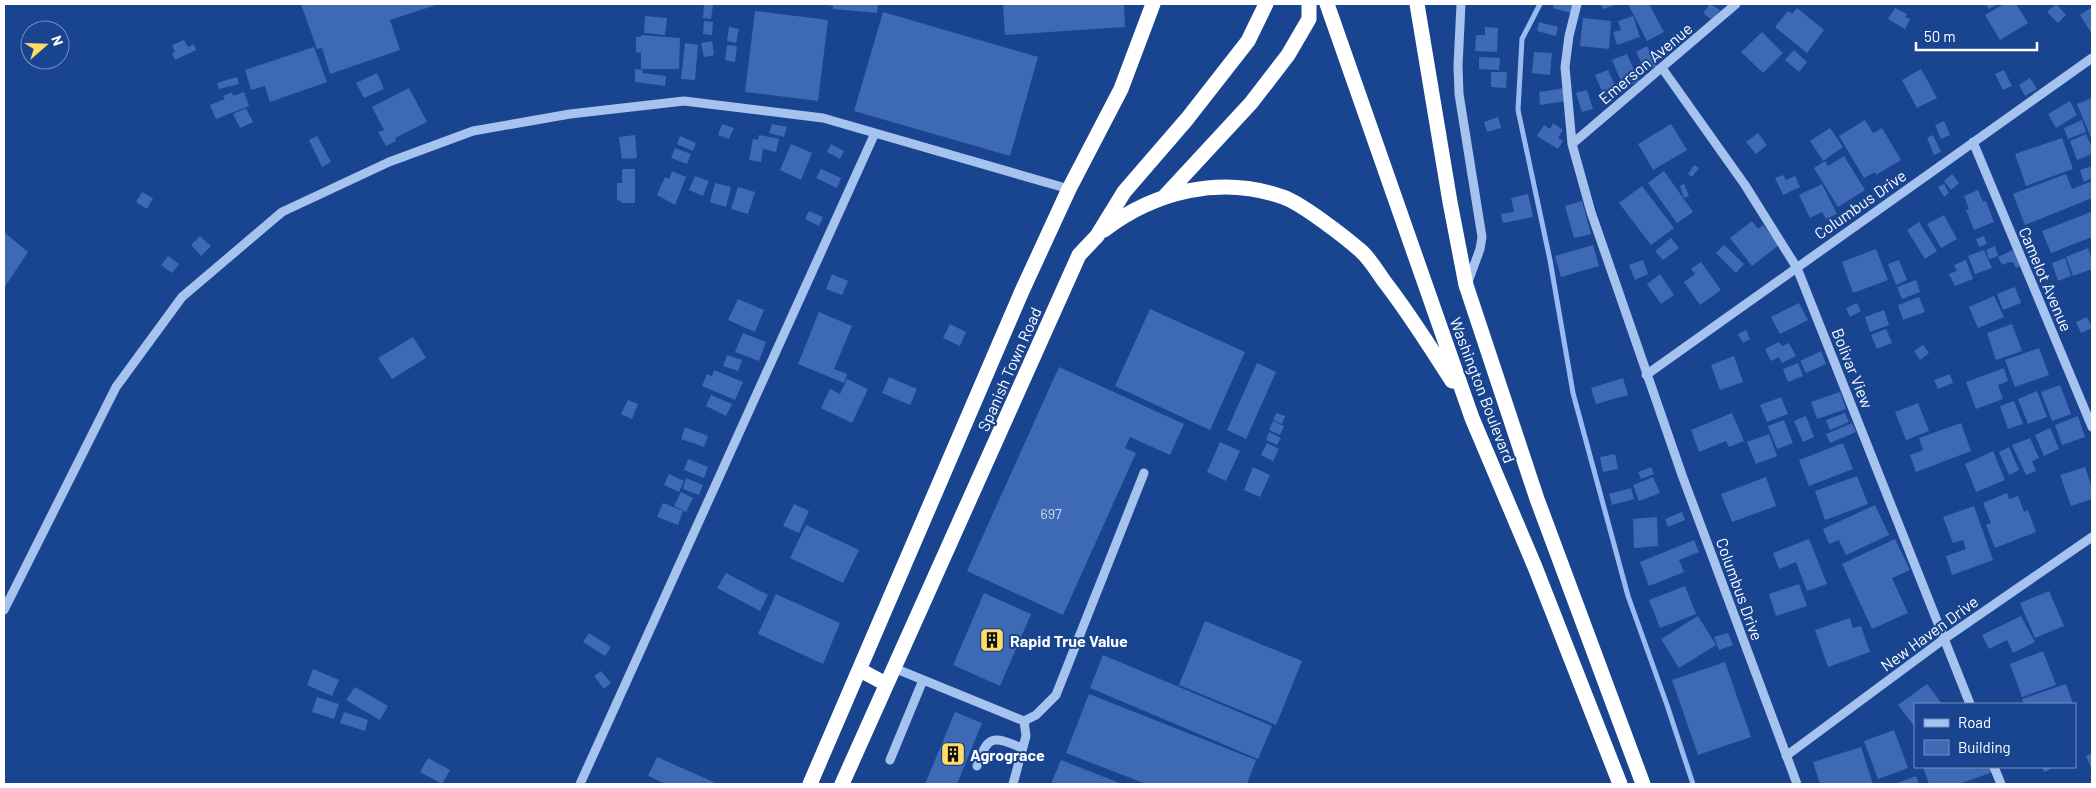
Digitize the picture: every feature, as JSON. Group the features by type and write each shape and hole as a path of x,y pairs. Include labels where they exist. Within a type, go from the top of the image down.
{"highway":[{"name":"Spanish Town Road","path":"842,784 1079,255 1097,236 1124,192 1187,119 1248,41 1266,4"},
{"path":"1163,197 1250,102 1288,55 1309,20 1309,4"},
{"name":"Washington Boulevard","path":"1327,4 1472,418 1534,567 1620,784"},
{"name":"Washington Boulevard","path":"1417,4 1450,202 1466,285 1537,499 1643,784"},
{"name":"Spanish Town Road","path":"810,784 1022,291 1069,189 1121,89 1153,5"},
{"path":"1097,236 1121,217 1152,200 1196,188 1217,186 1246,188 1284,197 1314,215 1362,251 1406,310 1455,387 1472,418"},
{"path":"860,670 886,684"}],"street":[{"path":"1461,4 1458,66 1459,94 1482,237 1480,249 1466,285"},
{"name":"Columbus Drive","path":"1576,4 1565,67 1572,144 1598,236 1646,375 1797,784"},
{"name":"Emerson Avenue","path":"1572,144 1736,4"},
{"name":"Columbus Drive","path":"1646,375 2092,58"},
{"name":"Bolivar View","path":"1662,68 1746,185 1798,268 1970,703"},
{"path":"4,610 116,388 182,297 282,212 389,162 473,131 570,114 684,101 823,118 1069,189"},
{"path":"580,784 875,133"},
{"name":"Camelot Avenue","path":"1973,142 2092,427"},
{"path":"894,668 1024,721 1036,715 1056,695 1144,473"},
{"name":"New Haven Drive","path":"1786,756 1944,639 2092,537"},
{"path":"890,760 923,680"},
{"path":"1013,784 1026,736 1024,721"},
{"path":"977,766 986,745 992,741 1000,739 1022,748"},
{"path":"1994,768 2001,784"}],"building":[{"path":"301,4 439,4 390,20 400,50 330,74 322,48 317,49"},
{"path":"704,4 713,5 711,19 703,18"},
{"path":"823,4 878,4 877,13 833,9 833,6"},
{"path":"1003,4 1124,4 1125,27 1005,35"},
{"path":"1554,4 1573,4 1571,13 1553,8"},
{"path":"1601,4 1618,4 1603,9"},
{"path":"1628,4 1649,4 1664,32 1647,41"},
{"path":"1710,4 1720,10 1712,20 1703,13"},
{"path":"1986,4 1998,4 1989,9"},
{"path":"2004,4 2016,4 2028,23 2000,40 1985,15"},
{"path":"2056,4 2066,15 2058,23 2047,12"},
{"path":"2092,7 2092,34 2080,15"},
{"path":"1797,8 1824,30 1807,53 1775,27 1788,11 1792,14"},
{"path":"1895,8 1907,14 1905,17 1910,19 1905,29 1888,19"},
{"path":"755,11 828,20 818,101 745,92"},
{"path":"883,12 1038,57 1010,156 854,111"},
{"path":"645,16 667,18 665,35 644,33"},
{"path":"1633,16 1640,37 1617,45 1613,32 1621,30 1618,21"},
{"path":"1583,18 1611,21 1609,49 1580,46"},
{"path":"704,21 713,22 712,35 703,34"},
{"path":"1539,22 1558,27 1556,36 1537,31"},
{"path":"729,27 739,29 736,43 727,41"},
{"path":"1485,27 1498,28 1497,52 1475,51 1476,35 1485,35"},
{"path":"1762,32 1783,53 1763,73 1741,52"},
{"path":"641,35 680,38 679,69 641,69 641,53 636,52 636,37 641,37"},
{"path":"184,40 188,47 194,44 196,50 175,60 172,53 175,52 172,45"},
{"path":"712,41 714,55 704,57 701,43"},
{"path":"685,43 698,45 695,80 681,79"},
{"path":"727,45 737,46 735,62 725,60"},
{"path":"1647,46 1657,66 1646,72 1636,52"},
{"path":"314,47 327,82 270,102 265,86 251,90 245,70"},
{"path":"1794,50 1807,62 1799,72 1785,60"},
{"path":"1534,52 1552,53 1550,75 1532,73"},
{"path":"1627,54 1639,81 1624,88 1612,60"},
{"path":"1479,57 1500,58 1499,70 1479,69"},
{"path":"635,69 643,70 642,73 666,76 665,86 635,82"},
{"path":"1921,69 1937,98 1917,108 1902,80"},
{"path":"1608,70 1617,90 1604,96 1595,75"},
{"path":"2004,70 2012,86 2003,90 1995,74"},
{"path":"1491,72 1507,72 1506,88 1491,87"},
{"path":"377,73 384,89 364,98 356,83"},
{"path":"237,77 239,84 219,89 217,83"},
{"path":"2030,78 2037,89 2025,96 2019,85"},
{"path":"409,88 427,122 395,138 396,141 386,146 378,132 384,130 372,107"},
{"path":"1565,88 1566,101 1540,105 1539,92"},
{"path":"1587,90 1593,109 1582,112 1576,93"},
{"path":"232,92 233,96 244,92 249,106 216,119 210,105 225,99 223,96"},
{"path":"2092,98 2092,140 2077,104"},
{"path":"2070,101 2077,115 2056,128 2048,114"},
{"path":"246,108 253,122 240,128 233,114"},
{"path":"1498,117 1501,128 1487,132 1484,122"},
{"path":"1865,120 1873,133 1882,128 1901,160 1876,175 1875,172 1864,178 1839,136"},
{"path":"2082,120 2086,132 2068,139 2064,128"},
{"path":"1944,121 1950,135 1941,139 1935,125"},
{"path":"1553,123 1563,130 1558,138 1563,141 1558,149 1537,136 1544,125 1550,129"},
{"path":"722,124 734,128 729,139 718,135"},
{"path":"772,124 787,127 784,137 769,133"},
{"path":"1671,124 1687,150 1653,170 1638,144"},
{"path":"1830,128 1843,147 1823,161 1810,141"},
{"path":"1758,133 1767,145 1756,154 1746,142"},
{"path":"2086,134 2092,148 2092,154 2077,160 2070,141"},
{"path":"635,135 637,158 622,159 619,137"},
{"path":"759,135 779,139 776,152 763,149 761,162 749,160 753,139 758,140"},
{"path":"1933,135 1941,152 1934,155 1927,138"},
{"path":"317,136 331,162 322,167 309,140"},
{"path":"680,136 696,143 693,151 677,144"},
{"path":"2062,138 2073,169 2026,186 2015,154"},
{"path":"791,144 812,153 801,180 780,170"},
{"path":"831,144 844,151 840,159 827,152"},
{"path":"675,148 691,154 687,164 671,158"},
{"path":"1844,156 1865,190 1838,207 1814,168 1825,161 1828,166"},
{"path":"1694,165 1699,168 1692,177 1688,174"},
{"path":"2092,166 2092,178 2084,182 2080,170"},
{"path":"622,169 635,169 635,203 621,203 621,201 617,200 617,183 622,183"},
{"path":"821,169 841,178 837,188 816,178"},
{"path":"672,171 686,177 675,205 657,195 665,177 669,179"},
{"path":"1664,171 1693,212 1677,223 1648,183"},
{"path":"1952,174 1959,183 1951,190 1944,181"},
{"path":"2066,174 2072,189 2092,181 2092,198 2025,225 2013,194"},
{"path":"1783,175 1786,180 1795,176 1800,187 1783,195 1775,178"},
{"path":"695,176 709,181 703,196 689,190"},
{"path":"715,183 731,187 726,207 710,202"},
{"path":"1684,184 1689,196 1684,198 1680,186"},
{"path":"1822,184 1837,214 1826,219 1822,212 1810,218 1799,195"},
{"path":"1944,184 1949,193 1944,197 1938,187"},
{"path":"1642,186 1674,228 1651,245 1619,203"},
{"path":"738,187 755,192 748,214 731,209"},
{"path":"1978,190 1983,202 1986,201 1994,222 1974,230 1966,210 1969,209 1964,196"},
{"path":"142,192 153,198 147,209 136,202"},
{"path":"1528,194 1533,217 1503,223 1501,214 1514,212 1511,198"},
{"path":"1582,201 1591,234 1574,238 1565,206"},
{"path":"809,211 823,217 819,226 805,219"},
{"path":"2091,212 2092,237 2051,253 2042,231"},
{"path":"1944,215 1957,239 1941,248 1927,224"},
{"path":"1752,221 1758,229 1763,225 1779,245 1752,266 1730,238"},
{"path":"1919,222 1937,251 1925,259 1907,230"},
{"path":"4,232 28,252 4,288"},
{"path":"200,236 211,246 201,256 191,245"},
{"path":"1984,236 1987,244 1979,247 1976,239"},
{"path":"1671,238 1679,248 1663,260 1655,251"},
{"path":"1593,245 1599,266 1561,277 1555,256"},
{"path":"1724,245 1744,264 1736,273 1716,253"},
{"path":"1995,246 1998,256 1989,259 1986,250"},
{"path":"2088,248 2092,260 2092,269 2073,276 2066,257"},
{"path":"1876,249 1888,280 1853,293 1842,262"},
{"path":"1984,250 1992,268 1975,274 1968,256"},
{"path":"2013,250 2020,266 2016,268 2013,262 2002,265 1998,257"},
{"path":"168,256 179,264 172,273 161,265"},
{"path":"2065,258 2071,276 2058,281 2052,263"},
{"path":"1643,260 1648,274 1635,280 1629,265"},
{"path":"1899,260 1907,280 1896,285 1888,264"},
{"path":"1966,260 1973,279 1955,286 1949,274 1957,271 1954,265"},
{"path":"1701,262 1721,290 1700,305 1684,282 1695,274 1691,269"},
{"path":"832,274 848,281 842,295 826,289"},
{"path":"1660,274 1674,295 1661,304 1647,284"},
{"path":"1916,280 1920,292 1902,299 1897,287"},
{"path":"2015,287 2021,303 2003,310 1997,294"},
{"path":"1994,296 2004,317 1978,328 1969,307"},
{"path":"1919,297 1925,312 1903,320 1898,305"},
{"path":"738,299 764,310 755,332 728,320"},
{"path":"1799,303 1808,320 1780,334 1771,317"},
{"path":"1857,303 1861,311 1850,317 1846,308"},
{"path":"1150,309 1245,352 1210,430 1115,386"},
{"path":"1884,310 1889,325 1870,332 1865,317"},
{"path":"819,312 852,326 834,369 847,374 844,383 798,364"},
{"path":"2087,317 2092,328 2081,333 2076,322"},
{"path":"950,324 966,332 960,346 943,338"},
{"path":"2012,324 2022,351 1996,360 1987,333"},
{"path":"1886,329 1892,343 1877,349 1871,335"},
{"path":"1746,330 1750,339 1743,343 1738,334"},
{"path":"743,333 766,342 759,361 735,352"},
{"path":"413,337 426,358 392,379 378,358"},
{"path":"1779,342 1782,346 1789,343 1796,356 1782,363 1779,357 1771,361 1765,349"},
{"path":"1923,345 1929,353 1920,360 1914,351"},
{"path":"2039,348 2049,375 2015,387 2005,360"},
{"path":"1821,351 1826,364 1806,373 1800,361"},
{"path":"727,355 742,360 738,371 723,366"},
{"path":"1734,356 1743,382 1720,390 1711,365"},
{"path":"1257,363 1276,372 1246,439 1227,430"},
{"path":"1798,363 1803,376 1788,382 1783,369"},
{"path":"1059,367 1184,424 1170,455 1130,437 1125,448 1136,453 1063,615 967,571"},
{"path":"2004,368 2008,381 1998,385 2003,399 1976,409 1966,382"},
{"path":"714,370 743,382 735,400 702,386 707,374 712,376"},
{"path":"1950,374 1953,383 1938,389 1934,380"},
{"path":"889,377 917,389 910,405 882,393"},
{"path":"1623,378 1628,395 1596,404 1591,388"},
{"path":"847,379 868,389 852,423 821,408 830,389 840,394"},
{"path":"2060,385 2071,414 2052,421 2041,392"},
{"path":"2037,391 2047,417 2028,424 2018,399"},
{"path":"1840,392 1846,409 1817,419 1811,402"},
{"path":"711,395 732,404 726,416 706,406"},
{"path":"1781,397 1788,414 1767,422 1760,405"},
{"path":"628,400 638,404 632,419 621,414"},
{"path":"2014,401 2023,424 2008,429 2000,406"},
{"path":"1918,403 1929,431 1906,440 1895,412"},
{"path":"1276,413 1285,416 1282,424 1273,420"},
{"path":"1732,413 1744,441 1729,447 1726,441 1699,452 1691,430"},
{"path":"1845,413 1849,422 1830,430 1826,420"},
{"path":"1806,416 1814,437 1803,442 1794,421"},
{"path":"2078,416 2085,437 2062,445 2055,425"},
{"path":"1784,420 1793,443 1777,449 1768,426"},
{"path":"1273,421 1284,426 1280,435 1269,430"},
{"path":"1852,423 1856,432 1830,443 1826,434"},
{"path":"1961,423 1971,451 1916,472 1910,455 1923,450 1919,438"},
{"path":"685,427 708,436 704,447 681,439"},
{"path":"2050,428 2059,449 2044,456 2035,435"},
{"path":"1269,432 1281,438 1277,445 1266,440"},
{"path":"1769,434 1777,456 1756,464 1747,442"},
{"path":"2030,438 2039,458 2032,461 2036,471 2026,475 2012,445"},
{"path":"1220,442 1240,451 1226,481 1207,472"},
{"path":"1267,443 1279,449 1273,461 1261,455"},
{"path":"1843,443 1853,469 1809,486 1799,460"},
{"path":"2009,447 2019,470 2009,475 1999,452"},
{"path":"1993,451 2005,480 1976,492 1965,464"},
{"path":"1615,454 1618,469 1603,472 1600,457"},
{"path":"688,459 708,467 704,478 684,470"},
{"path":"1253,467 1270,475 1260,497 1244,490"},
{"path":"1651,467 1654,474 1641,479 1638,472"},
{"path":"2085,467 2092,488 2092,499 2071,506 2060,475"},
{"path":"669,474 684,481 679,492 664,485"},
{"path":"1857,476 1868,504 1825,520 1815,491"},
{"path":"1653,477 1660,493 1639,501 1633,485"},
{"path":"1766,477 1776,506 1732,522 1721,494"},
{"path":"686,478 703,485 699,495 683,489"},
{"path":"1631,488 1634,499 1612,505 1609,494"},
{"path":"681,492 693,498 686,512 674,506"},
{"path":"2007,493 2009,499 2018,496 2024,512 2028,510 2036,532 1995,548 1986,525 1991,523 1983,503"},
{"path":"663,503 683,511 678,525 657,517"},
{"path":"794,504 809,511 799,533 783,526"},
{"path":"1875,505 1889,535 1846,555 1839,540 1829,544 1823,529"},
{"path":"1974,506 1993,560 1952,575 1946,556 1966,549 1963,540 1953,543 1943,517"},
{"path":"1682,512 1685,520 1668,527 1665,519"},
{"path":"1657,517 1658,546 1634,548 1633,519"},
{"path":"806,525 859,550 843,583 790,558"},
{"path":"1809,539 1827,584 1807,591 1796,562 1779,569 1773,553"},
{"path":"1895,539 1910,570 1892,578 1908,613 1872,629 1842,564"},
{"path":"1694,540 1699,552 1679,560 1684,572 1649,586 1640,562"},
{"path":"726,573 768,595 760,611 717,588"},
{"path":"1799,584 1807,606 1776,616 1769,594"},
{"path":"1685,586 1696,614 1660,628 1649,600"},
{"path":"2049,591 2064,626 2035,638 2020,603"},
{"name":"Rapid True Value","path":"984,593 1031,614 1000,686 953,665"},
{"path":"776,594 840,623 823,664 758,634"},
{"path":"1698,616 1716,645 1679,668 1661,639"},
{"path":"2021,616 2035,642 2013,653 2007,640 1989,649 1982,635"},
{"path":"1850,618 1853,628 1861,626 1870,652 1828,667 1815,630"},
{"path":"1205,621 1302,661 1276,725 1179,685"},
{"path":"589,633 611,647 605,656 583,642"},
{"path":"1728,633 1733,645 1719,650 1714,637"},
{"path":"2043,651 2056,685 2022,697 2010,664"},
{"path":"1103,655 1272,726 1258,759 1090,688"},
{"path":"1725,662 1751,737 1698,755 1672,680"},
{"path":"313,669 339,680 332,696 307,685"},
{"path":"601,671 611,683 604,689 594,676"},
{"path":"1927,684 1941,703 1914,703 1914,726 1898,705"},
{"path":"2066,684 2073,703 2024,703 2022,699"},
{"path":"355,687 388,706 380,720 346,700"},
{"path":"1089,694 1256,760 1247,784 1146,784 1066,753"},
{"path":"317,697 339,704 334,719 312,712"},
{"path":"344,712 368,720 365,731 340,723"},
{"name":"Agrograce","path":"955,712 982,723 957,784 925,784"},
{"path":"1894,730 1908,768 1878,779 1864,741"},
{"path":"1861,747 1873,784 1820,784 1813,762"},
{"path":"2092,753 2092,770 2086,756"},
{"path":"657,757 718,784 666,784 648,776"},
{"path":"428,758 450,770 442,784 420,772"},
{"path":"1061,760 1122,784 1051,784"},
{"path":"1923,768 1991,768 1993,772 1959,784 1929,784"},
{"path":"2042,768 2053,768 2044,772"},
{"path":"1916,776 1919,784 1894,784"}],"waterway":[{"path":"1540,4 1522,39 1518,110 1550,260 1573,393 1628,596 1693,784"}],"place":[{"name":"Rapid True Value","path":"992,640"},
{"name":"Agrograce","path":"953,754"}]}
